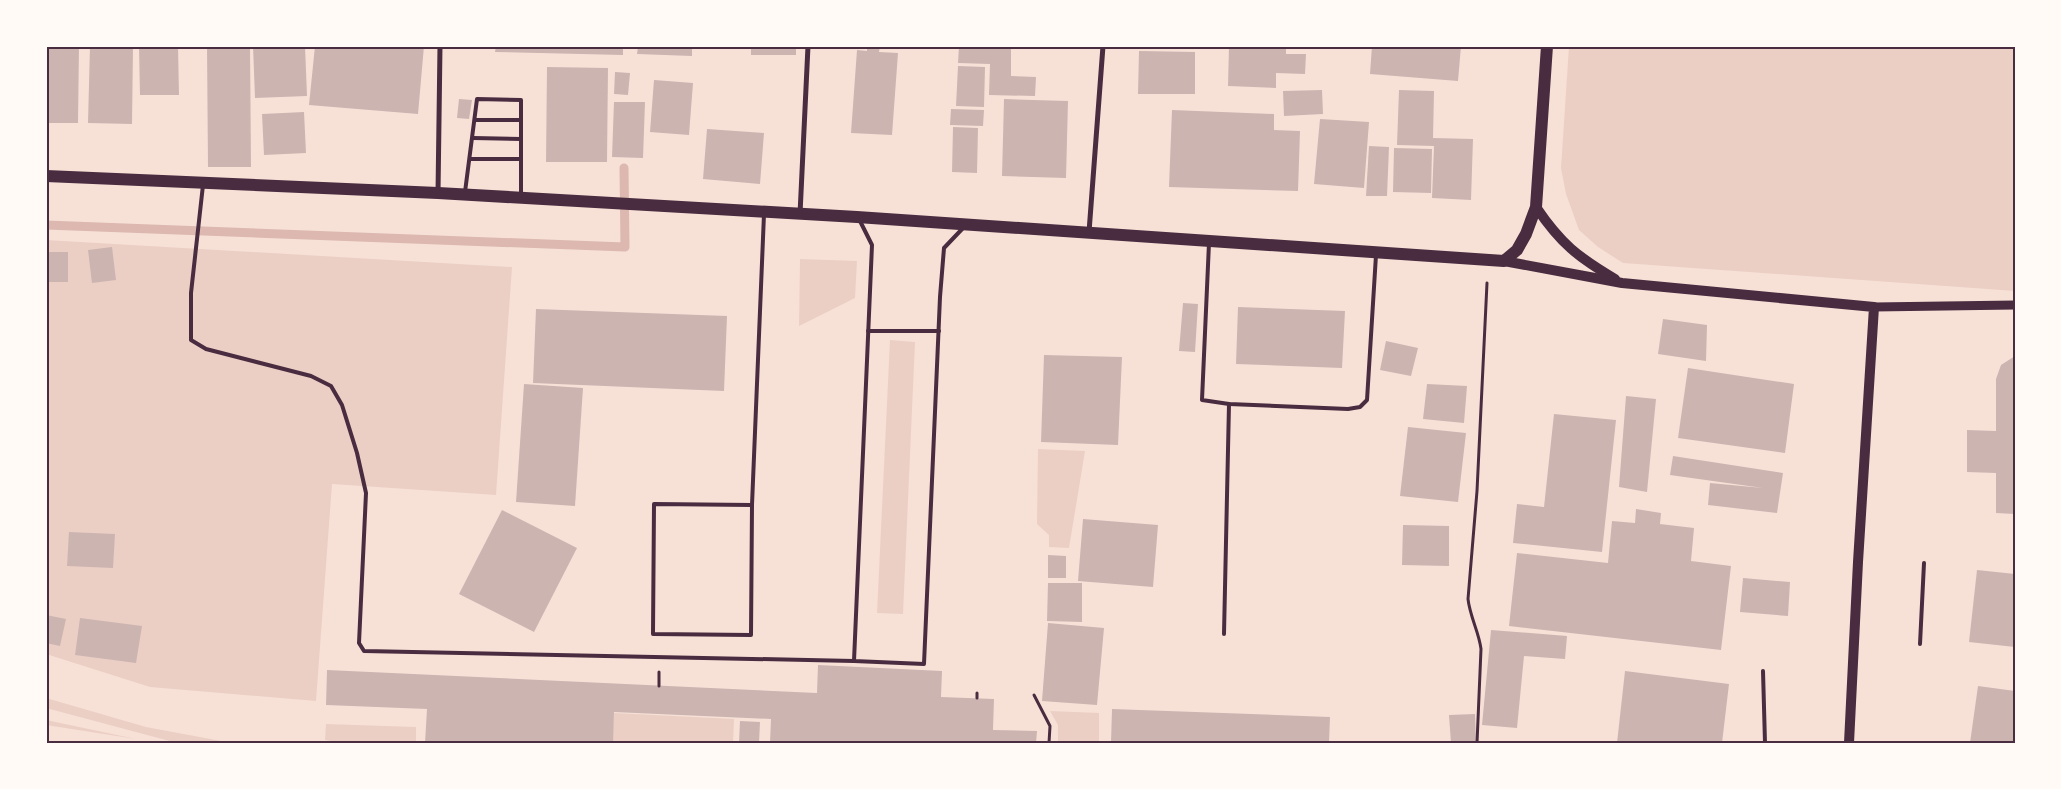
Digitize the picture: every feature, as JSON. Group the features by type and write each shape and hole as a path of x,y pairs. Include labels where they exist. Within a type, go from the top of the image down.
{"main road":[{"path":"1504,261 1516,250 1526,234 1536,208 1547,46"},
{"path":"46,176 438,193 857,217 1504,261 1622,283 1874,307 1858,553 1849,743"},
{"path":"1536,208 1555,235 1580,258 1622,283"}],"street":[{"path":"438,193 440,46"},
{"path":"800,215 808,46"},
{"path":"1089,232 1103,46"},
{"path":"1874,307 2015,305"}],"lane":[{"path":"465,195 477,100 521,100 521,198"},
{"path":"475,120 520,120"},
{"path":"473,138 521,138"},
{"path":"470,159 520,159"},
{"path":"204,183 191,293 191,340 206,349 311,376 332,386 342,405 357,453 366,493 367,508 359,634 359,643 364,651 924,664 944,248 967,224"},
{"path":"752,505 654,504 652,634 751,635 752,505 764,213"},
{"path":"854,661 872,245 857,217"},
{"path":"1209,241 1202,400 1228,404 1348,409 1360,407 1367,400 1376,253"},
{"path":"868,331 939,331"},
{"path":"1224,634 1228,404"},
{"path":"1920,644 1924,563"},
{"path":"1763,671 1765,743"}],"path":[{"path":"1477,743 1481,649 1480,637 1470,616 1468,599 1477,491 1487,283"},
{"path":"977,693 977,698"},
{"path":"1034,695 1050,726 1050,743"}],"shaded area":[{"path":"1569,46 2015,46 2015,291 1623,263 1598,247 1579,230 1566,194 1561,168"},
{"path":"46,240 512,267 496,495 332,484 316,701 150,687 46,654"},
{"path":"800,259 857,261 855,298 799,326"},
{"path":"890,340 915,342 903,614 877,613"},
{"path":"1038,449 1085,451 1069,548 1049,547 1049,535 1037,524"},
{"path":"46,698 146,727 232,743 177,743 46,708"},
{"path":"1050,711 1099,713 1099,743 1058,743 1058,725"},
{"path":"614,713 734,719 733,743 612,743"},
{"path":"46,720 136,739 46,725"},
{"path":"326,724 416,727 416,743 342,743 325,740"}],"building":[{"path":"46,46 79,46 78,123 46,123"},
{"path":"90,46 133,46 132,124 88,123"},
{"path":"139,46 178,46 179,95 140,95"},
{"path":"207,46 250,46 251,167 208,167"},
{"path":"253,46 305,46 307,96 255,98"},
{"path":"315,46 424,46 418,114 309,105"},
{"path":"496,46 623,46 623,55 495,52"},
{"path":"638,46 692,46 692,56 637,54"},
{"path":"751,46 796,46 796,55 751,55"},
{"path":"867,46 880,46 879,52 898,53 892,135 851,133 857,50 867,51"},
{"path":"959,46 1011,46 1011,76 1036,77 1035,96 989,95 990,64 958,63"},
{"path":"1229,46 1286,48 1286,54 1306,54 1305,74 1276,73 1276,88 1228,86"},
{"path":"1372,46 1461,46 1458,81 1370,74"},
{"path":"1139,51 1195,52 1195,94 1138,94"},
{"path":"958,66 985,67 984,107 956,106"},
{"path":"547,67 608,68 607,162 546,162"},
{"path":"615,72 630,73 628,95 614,94"},
{"path":"654,80 693,83 689,135 650,132"},
{"path":"1322,90 1323,114 1284,116 1283,91"},
{"path":"1399,90 1434,91 1433,138 1473,139 1471,200 1432,198 1434,146 1397,145"},
{"path":"459,99 472,100 469,119 457,118"},
{"path":"1004,99 1068,101 1066,178 1002,176"},
{"path":"614,102 645,102 643,158 612,157"},
{"path":"951,109 984,110 983,126 950,125"},
{"path":"1172,110 1274,114 1274,130 1300,131 1298,191 1169,187"},
{"path":"304,112 306,153 264,155 262,114"},
{"path":"1320,119 1369,122 1364,188 1314,184"},
{"path":"953,127 978,128 977,173 952,172"},
{"path":"707,129 764,133 760,184 703,179"},
{"path":"1369,146 1389,147 1387,196 1366,196"},
{"path":"1394,148 1432,149 1431,193 1393,192"},
{"path":"112,247 116,280 92,283 88,250"},
{"path":"46,252 68,252 68,282 46,282"},
{"path":"1183,303 1198,304 1195,352 1179,351"},
{"path":"1238,307 1345,311 1342,368 1236,364"},
{"path":"536,309 727,316 724,391 533,383"},
{"path":"1663,319 1707,325 1706,361 1658,354"},
{"path":"1386,341 1418,348 1411,376 1380,370"},
{"path":"1044,355 1122,357 1118,445 1041,442"},
{"path":"2015,356 2015,514 1996,513 1996,473 1967,472 1967,430 1996,431 1996,379 2001,365"},
{"path":"1688,368 1794,384 1785,453 1678,438"},
{"path":"524,384 583,388 575,506 516,502"},
{"path":"1427,384 1467,386 1464,423 1423,419"},
{"path":"1626,396 1656,399 1647,492 1619,487"},
{"path":"1554,414 1616,420 1602,552 1513,543 1517,504 1544,507"},
{"path":"1408,427 1466,433 1458,502 1400,496"},
{"path":"1673,456 1783,473 1777,513 1708,505 1710,483 1763,488 1670,475"},
{"path":"1636,509 1661,513 1660,524 1694,528 1691,561 1731,566 1721,650 1509,626 1517,553 1608,563 1612,521 1635,523"},
{"path":"502,510 577,548 534,632 459,594"},
{"path":"1083,519 1158,525 1153,587 1078,581"},
{"path":"1403,525 1449,526 1449,566 1402,565"},
{"path":"69,532 115,534 113,568 67,566"},
{"path":"1048,555 1066,556 1066,578 1048,578"},
{"path":"1977,570 2015,574 2015,647 1969,642"},
{"path":"1743,578 1790,582 1788,616 1740,612"},
{"path":"1048,583 1082,583 1082,622 1047,621"},
{"path":"46,615 66,619 60,646 46,643"},
{"path":"80,618 142,626 136,663 75,655"},
{"path":"1048,623 1104,628 1097,705 1042,701"},
{"path":"1491,630 1567,636 1565,659 1524,656 1517,728 1482,725"},
{"path":"818,665 942,671 941,697 994,699 993,730 1037,731 1036,743 770,743 771,719 614,712 613,743 425,743 427,709 326,705 327,670 817,693"},
{"path":"1625,671 1729,684 1722,743 1617,743"},
{"path":"1978,686 2015,691 2015,743 1970,743"},
{"path":"1112,709 1330,717 1329,743 1111,743"},
{"path":"1475,714 1476,743 1451,743 1449,715"},
{"path":"740,721 760,722 759,743 739,743"}],"waterway":[{"path":"46,225 625,247 624,168"}]}
